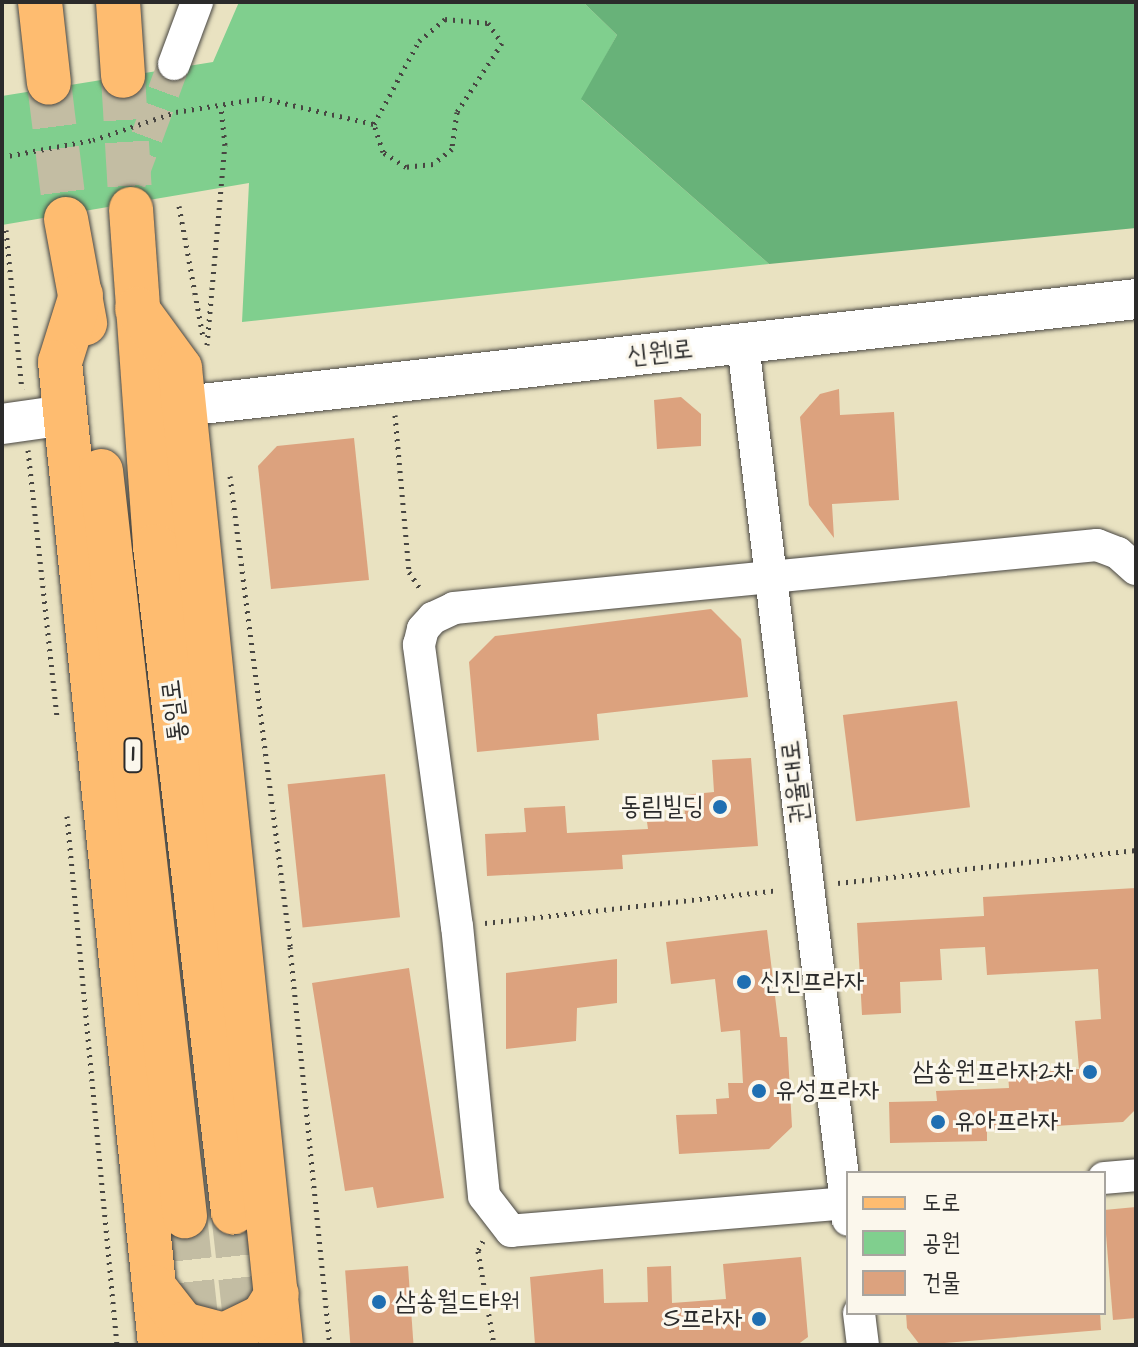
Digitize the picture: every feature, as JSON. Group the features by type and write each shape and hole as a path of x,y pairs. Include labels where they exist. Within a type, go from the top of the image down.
{"main road":[{"path":"40,2 49,83"},
{"path":"118,2 123,76"},
{"name":"통일로","path":"131,209 155,546 233,1212"},
{"name":"통일로","path":"66,219 81,295 185,1216"},
{"path":"81,295 60,362 160,1345"},
{"path":"137,309 180,368 281,1345"},
{"path":"154,1287 183,1324 224,1335 263,1316 277,1294"}],"street":[{"path":"174,64 197,2"},
{"name":"신원1로","path":"184,406 1136,299"},
{"name":"권율대로","path":"743,344 846,1201"},
{"path":"2,424 65,415"},
{"path":"846,1209 511,1231 484,1196 457,927 419,645 423,629 433,618 454,608 1097,545 1136,569"},
{"path":"1106,1178 1136,1175"},
{"path":"859,1315 863,1345"}],"path":[{"path":"445,19 488,23 502,43 457,112 452,149 433,164 406,167 383,152 374,124 419,41 445,19"},
{"path":"2,157 93,140 176,112 221,108 262,98 374,124"},
{"path":"179,206 207,354 225,145 221,108"},
{"path":"6,230 21,368"},
{"path":"395,415 409,572 424,595"},
{"path":"227,461 290,947 330,1345"},
{"path":"30,470 57,718"},
{"path":"67,811 117,1345"},
{"path":"838,883 1136,850"},
{"path":"479,924 778,890"},
{"path":"486,1234 478,1251 494,1345"}],"green space":[{"path":"239,2 583,2 617,35 582,100 769,264 242,322 249,183 2,225 2,96 213,62"},
{"path":"583,2 1136,2 1136,228 769,264 581,99 617,35"}],"building":[{"path":"839,389 840,415 894,412 899,500 832,504 834,538 809,505 800,417 820,394"},
{"path":"681,397 701,414 701,446 657,449 654,400"},
{"path":"354,438 369,580 271,589 258,466 277,446"},
{"path":"711,609 741,639 748,697 597,714 599,740 477,752 469,662 495,636"},
{"path":"957,701 970,807 856,821 843,715"},
{"path":"751,758 758,846 622,855 623,869 487,876 485,834 526,832 524,808 565,806 567,833 648,829 647,822 685,819 684,795 714,792 712,760"},
{"path":"385,774 400,917 303,927 288,784"},
{"path":"1136,888 1136,1109 1123,1122 987,1130 987,1141 890,1143 889,1102 937,1101 936,1091 1009,1088 1008,1074 1079,1069 1075,1021 1101,1019 1098,969 987,975 985,947 940,949 942,980 900,982 901,1013 862,1015 857,923 984,916 983,897"},
{"path":"767,930 780,1037 787,1037 792,1127 769,1149 679,1154 676,1115 717,1114 716,1099 729,1098 728,1083 743,1083 740,1030 721,1032 715,979 671,984 666,942"},
{"path":"617,959 617,1003 577,1008 576,1041 506,1049 506,973"},
{"path":"409,968 444,1198 377,1208 373,1187 345,1191 312,983"},
{"path":"1136,1207 1136,1318 1113,1320 1106,1210"},
{"path":"801,1257 808,1337 797,1345 535,1345 530,1277 603,1269 604,1303 648,1302 647,1267 671,1266 672,1303 726,1299 723,1264"},
{"name":"삼송월드타워","path":"408,1266 414,1345 350,1345 345,1270"},
{"path":"906,1315 1100,1315 1101,1330 920,1345 907,1328"}],"tunnel":[{"path":"130,182 174,64"},
{"path":"123,76 131,209"},
{"path":"49,83 66,219"},
{"path":"233,1212 248,1345"},
{"path":"185,1216 199,1345"}],"place":[{"name":"동림빌딩","path":"720,807"},
{"name":"신진프라자","path":"744,982"},
{"name":"삼송원프라자2차","path":"1090,1072"},
{"name":"유성프라자","path":"759,1091"},
{"name":"유아프라자","path":"938,1122"},
{"name":"삼송월드타워","path":"379,1302"},
{"name":"S프라자","path":"759,1319"}]}
